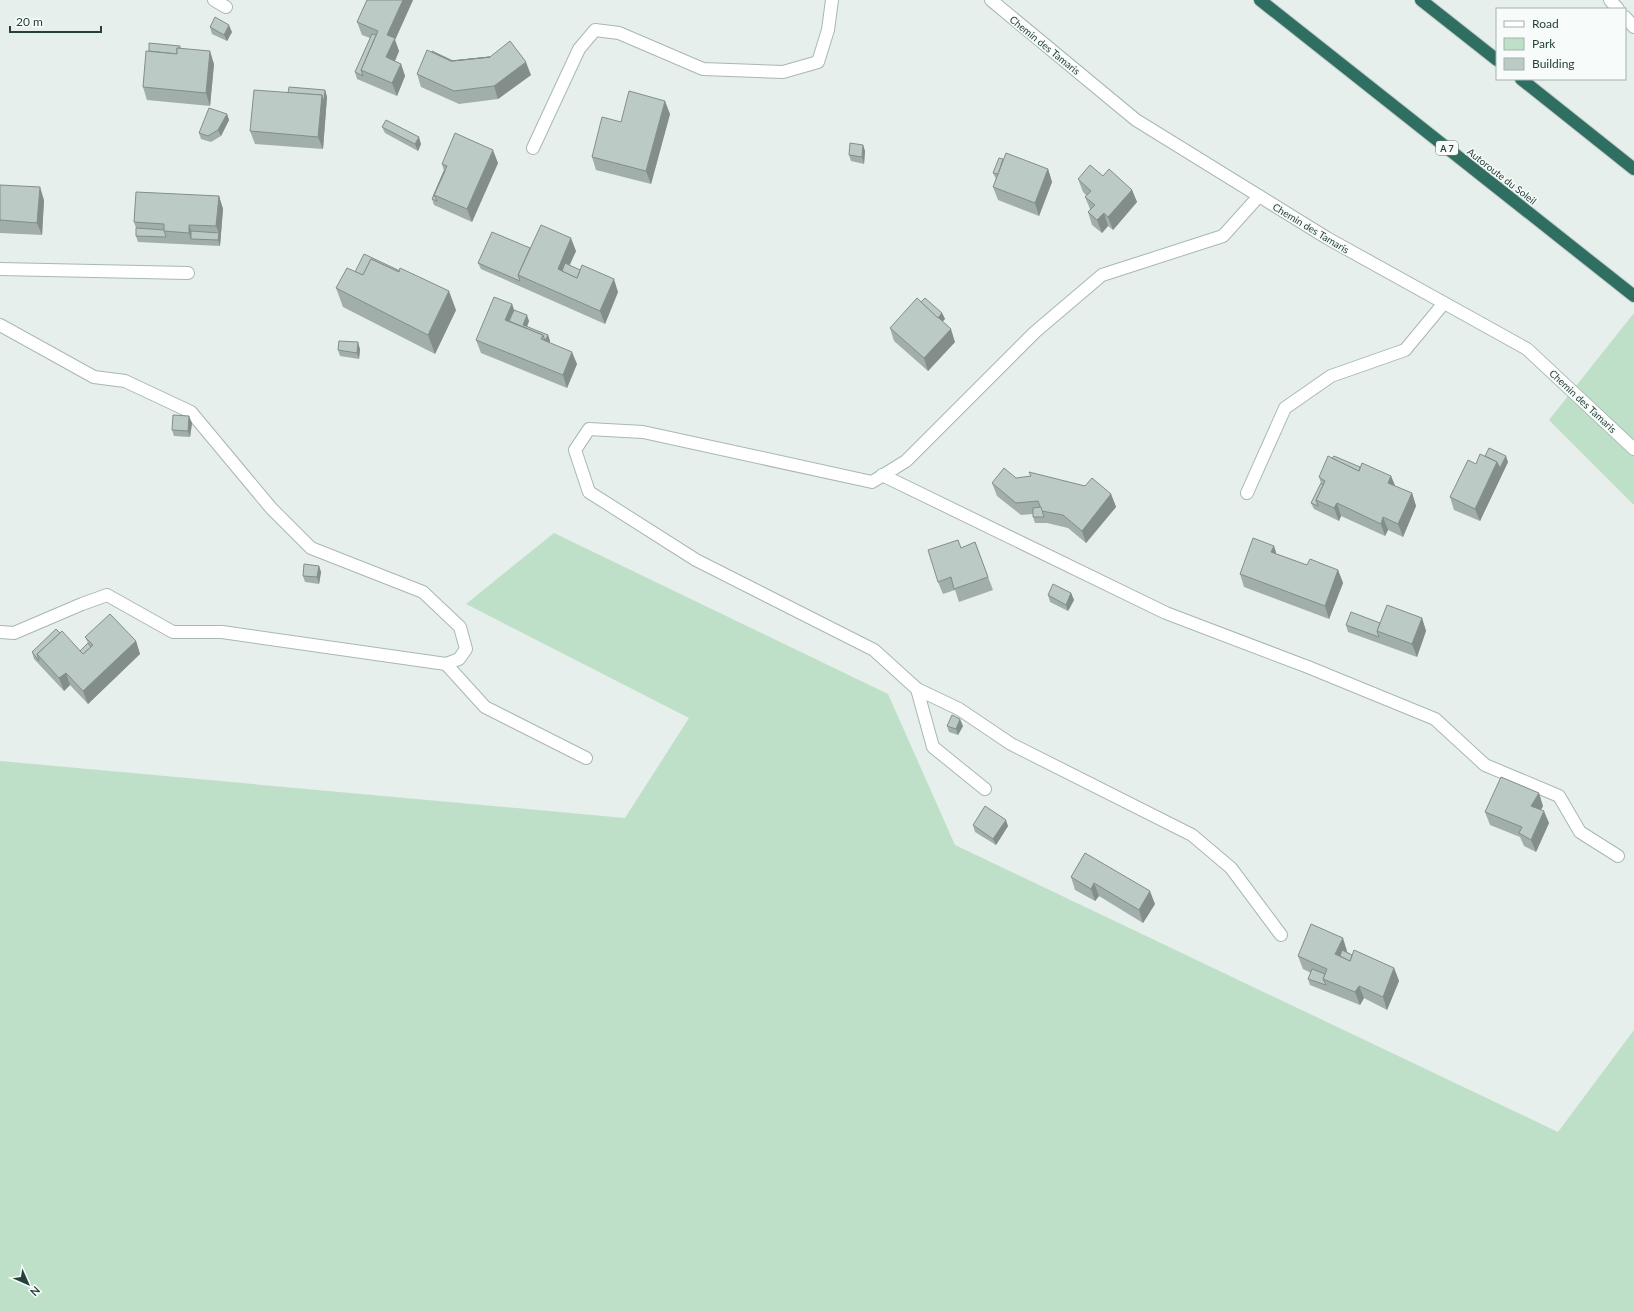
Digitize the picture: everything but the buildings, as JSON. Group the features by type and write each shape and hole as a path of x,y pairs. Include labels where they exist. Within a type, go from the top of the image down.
{"highway":[{"name":"Autoroute du Soleil","path":"1260,0 1634,296"},
{"path":"1421,0 1496,59"},
{"path":"1521,80 1634,169"}],"street":[{"path":"214,0 226,7"},
{"path":"533,148 579,49 595,30 620,33 703,69 783,72 818,62 828,30 832,0"},
{"name":"Chemin des Tamaris","path":"991,0 1136,120 1327,238 1527,350 1634,449"},
{"path":"1610,0 1617,8"},
{"path":"1626,18 1634,27"},
{"path":"1259,196 1223,236 1102,275 1035,332 906,461 872,482 643,432 589,428 575,450 589,492 696,560 874,650 917,689 960,709 1011,744 1192,835 1231,868 1281,935"},
{"path":"0,269 188,274"},
{"path":"1247,493 1286,408 1331,376 1405,350 1444,303"},
{"path":"0,325 94,377 125,381 191,412 271,508 311,548 423,592 460,627 466,649 459,659 446,664 222,632 174,632 107,595 14,633 0,632"},
{"path":"882,476 1166,613 1308,667 1435,719 1485,765 1559,796 1580,832 1618,856"},
{"path":"446,664 485,707 586,758"},
{"path":"917,689 933,747 985,789"}],"green space":[{"path":"1634,313 1634,505 1549,420"},
{"path":"554,533 888,694 955,845 1558,1132 1634,1030 1634,1312 0,1312 0,761 625,818 689,718 466,604"}]}
